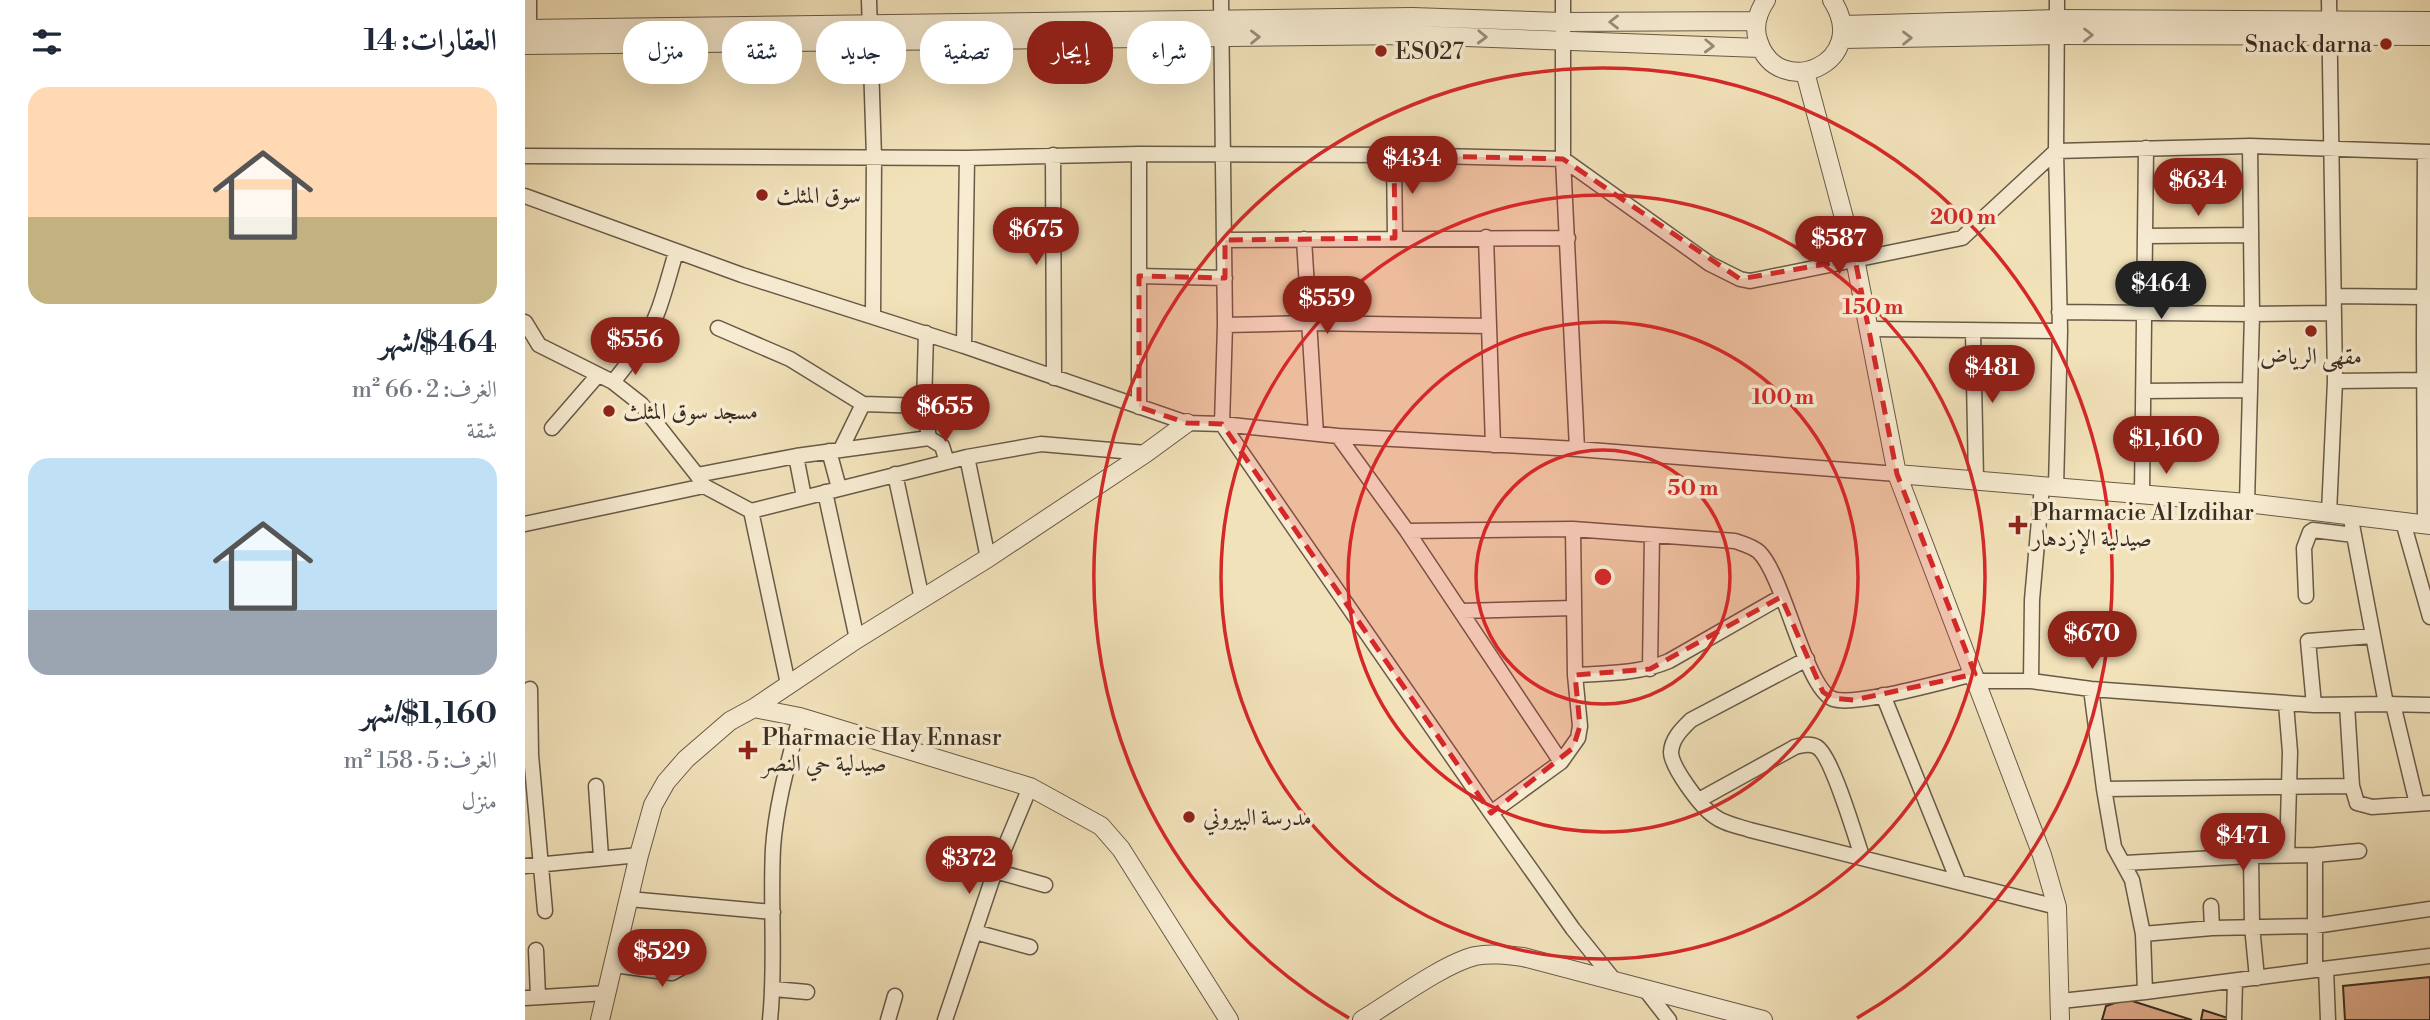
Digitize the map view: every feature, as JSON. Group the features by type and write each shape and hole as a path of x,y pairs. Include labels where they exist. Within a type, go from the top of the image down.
{"street":[{"path":"529,0 527,37 816,33"},
{"path":"869,0 869,21"},
{"path":"1221,0 1225,278 1222,424 1573,929 1614,980"},
{"path":"1563,0 1563,159 1577,449"},
{"path":"1766,0 1756,21 1760,48 1767,59 1791,72 1818,69 1837,51 1843,32 1840,11 1832,0"},
{"path":"2031,681 2032,600 2049,486 2060,331 2056,151 2057,0"},
{"path":"2329,0 2335,381 2329,513"},
{"path":"906,31 1221,19 1412,17 1760,48"},
{"path":"906,33 1220,38 1563,31 1756,21"},
{"path":"1843,32 2058,27 2329,27 2430,21"},
{"path":"2329,27 2430,36"},
{"path":"1805,72 1855,259 1897,474 2042,855 2057,907 2060,1020"},
{"path":"871,84 874,157 873,316"},
{"path":"2248,503 2252,314 2250,146"},
{"path":"525,156 967,158 1223,154 1563,159 1710,264 1740,279 1763,279 1962,238 2056,151 2250,146 2427,152 2427,260 2424,297 2427,336 2424,380 2428,525 2248,503 1976,479 1577,449 1338,436 1187,423 926,333 676,252 525,196"},
{"path":"2142,494 2146,148"},
{"path":"1139,154 1139,407"},
{"path":"1053,155 1054,377"},
{"path":"1394,155 1395,238"},
{"path":"964,346 967,158"},
{"path":"2145,236 2251,235"},
{"path":"1486,237 1493,445"},
{"path":"1224,240 1568,238"},
{"path":"1304,239 1316,434"},
{"path":"613,382 637,352 649,331 658,312 676,252"},
{"path":"1139,276 1225,278"},
{"path":"2334,296 2424,297"},
{"path":"2059,312 2333,313"},
{"path":"525,322 539,345 613,382 641,404 701,481 751,511 967,457 1041,444 1146,453"},
{"path":"1225,325 1309,323 1488,326"},
{"path":"718,328 790,359 863,404 924,406"},
{"path":"1870,329 2060,331"},
{"path":"1973,331 1976,479"},
{"path":"926,333 924,406 929,438"},
{"path":"525,354 539,345"},
{"path":"552,428 598,375"},
{"path":"2335,381 2424,380"},
{"path":"2143,391 2250,390"},
{"path":"857,639 832,490 835,450 863,404"},
{"path":"600,1020 653,805 666,782 686,759 730,721 988,558 1187,423"},
{"path":"1338,436 1407,531 1561,762"},
{"path":"525,524 796,456 835,450 929,438 942,446 947,462"},
{"path":"796,456 804,498"},
{"path":"967,457 988,558"},
{"path":"895,474 922,599"},
{"path":"751,511 788,684"},
{"path":"2347,705 2354,798 2363,806 2423,804 2389,704 2372,636 2350,514"},
{"path":"2403,522 2427,596 2430,617"},
{"path":"1492,813 1561,762 1573,748 1580,726 1575,674 1573,529"},
{"path":"1407,531 1573,529 1735,541 1749,546 1759,552 1767,563 1807,659 1823,692 1832,698 1854,700 1975,677 2286,704 2430,705"},
{"path":"2306,596 2304,548 2310,532 2313,530 2354,535"},
{"path":"1650,669 1652,535"},
{"path":"1575,674 1650,669 1781,597"},
{"path":"1461,611 1574,608"},
{"path":"2314,705 2308,641 2372,636"},
{"path":"1807,659 1691,720 1678,733 1671,754 1674,766 1714,816 1725,823 2057,907"},
{"path":"530,689 531,755 545,911"},
{"path":"2091,689 2103,789 2114,846 2132,880 2143,934 2145,992"},
{"path":"1883,695 1958,881"},
{"path":"2286,704 2290,752 2287,855"},
{"path":"754,708 800,717 1030,787 1101,826 1121,849 1229,1020"},
{"path":"771,1020 774,989 773,847 800,717"},
{"path":"1699,800 1795,747 1808,744 1816,746 1823,752 1831,768 1862,856"},
{"path":"596,786 601,858"},
{"path":"2103,789 2352,786"},
{"path":"945,1020 995,872 1030,787"},
{"path":"2125,863 2359,851"},
{"path":"525,866 639,855"},
{"path":"2315,855 2315,926 2328,1020"},
{"path":"2251,856 2252,926 2257,978"},
{"path":"995,872 1045,885"},
{"path":"629,899 773,912"},
{"path":"2211,906 2212,928"},
{"path":"2143,934 2252,926 2315,926 2430,909"},
{"path":"975,932 1030,947"},
{"path":"536,950 532,997 607,993"},
{"path":"1362,1020 1447,967 1474,957 1496,954 1523,957 1763,1020"},
{"path":"2061,1001 2430,956"},
{"path":"614,965 671,973 681,968 685,960"},
{"path":"2234,1020 2235,981"},
{"path":"1644,988 1668,1020"},
{"path":"774,989 807,992"},
{"path":"888,1020 895,996"}],"highlighted area":[{"path":"1394,155 1563,159 1740,279 1855,259 1897,474 1975,674 1854,700 1832,698 1823,692 1781,597 1650,669 1575,675 1580,726 1573,748 1491,813 1222,424 1187,423 1139,407 1139,276 1225,278 1225,240 1395,238"}],"building":[{"path":"2430,977 2430,1020 2345,1020 2343,986"},
{"path":"2126,999 2192,1020 2102,1020 2106,1006"},
{"path":"2203,1010 2234,1020 2201,1020"}],"place":[{"name":"Snack darna","path":"2386,44"},
{"name":"ES027","path":"1381,51"},
{"name":"سوق المثلث","path":"762,195"},
{"name":"مقهى الرياض","path":"2311,331"},
{"name":"مسجد سوق المثلث","path":"609,411"},
{"name":"Pharmacie Al Izdihar صيدلية الإزدهار","path":"2018,525"},
{"name":"Pharmacie Hay Ennasr صيدلية حي النصر","path":"748,750"},
{"name":"مدرسة البيروني","path":"1189,817"}]}
